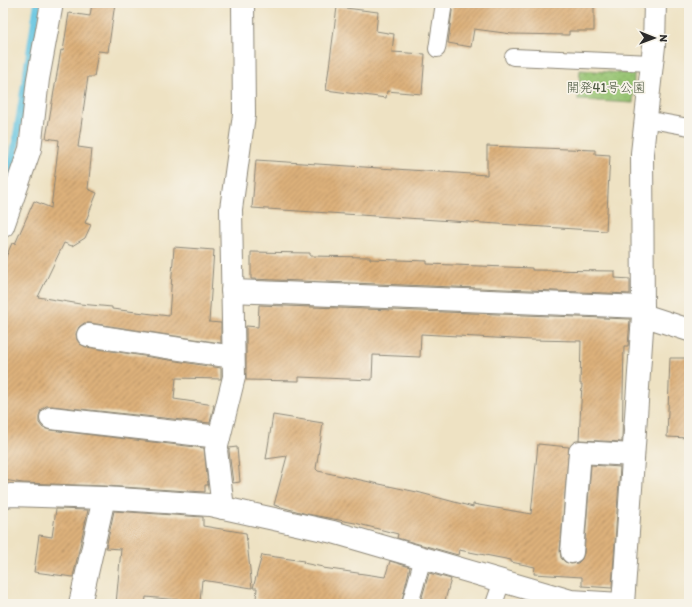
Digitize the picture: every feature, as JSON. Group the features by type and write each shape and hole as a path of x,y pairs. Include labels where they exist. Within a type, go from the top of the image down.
{"street":[{"path":"3,226 30,149 38,79 52,3"},
{"path":"223,508 216,450 234,377 231,209 244,115 243,3"},
{"path":"3,497 10,495 104,498 210,505 332,532 570,602 622,604 643,311 642,153 654,46 655,3"},
{"path":"232,291 643,311 689,330"},
{"path":"88,335 233,357"},
{"path":"51,418 219,437"},
{"path":"572,552 580,452 633,455"},
{"path":"80,604 104,498"}],"lane":[{"path":"437,49 444,3"},
{"path":"513,57 652,63"},
{"path":"645,119 689,126"},
{"path":"410,604 423,558"},
{"path":"494,604 502,581"}],"green space":[{"name":"開発41号公園","path":"580,70 634,74 633,103 578,100"}],"building":[{"path":"92,3 115,3 108,52 98,51 94,77 88,77 78,147 92,149 88,189 97,193 85,223 91,225 85,238 72,246 64,243 38,297 80,304 112,307 112,309 169,316 174,247 214,250 209,322 221,323 221,343 90,323 84,323 79,327 76,334 77,340 80,344 86,347 221,368 221,379 176,378 174,399 214,405 210,423 46,406 41,410 39,423 43,428 50,430 204,448 208,485 205,485 205,492 23,483 3,480 3,264 12,243 15,244 34,201 51,208 59,140 46,138 61,50 63,51 69,13 90,16"},
{"path":"453,3 594,3 594,31 569,31 569,35 512,34 474,29 471,47 448,43"},
{"path":"337,7 378,12 376,31 394,34 392,52 425,54 422,94 387,91 386,98 326,90"},
{"path":"487,146 595,150 595,154 610,155 606,231 252,208 256,160 487,175"},
{"path":"251,252 310,253 310,256 370,257 370,259 427,261 427,264 532,268 532,270 615,271 615,278 630,279 630,294 251,279"},
{"path":"259,305 630,319 628,346 624,346 622,442 579,440 582,384 580,384 581,341 421,334 420,357 373,355 372,380 299,377 299,381 246,380 246,326 258,327"},
{"path":"670,358 689,358 689,438 667,437"},
{"path":"273,415 323,423 316,469 318,471 417,492 473,507 473,504 531,514 538,444 569,447 560,551 561,558 565,562 571,564 578,563 582,559 584,553 591,465 620,467 612,588 582,586 582,577 534,574 535,567 511,562 511,560 459,550 458,555 397,538 398,534 355,523 307,514 274,505 287,456 266,459"},
{"path":"237,447 240,482 233,483 229,448"},
{"path":"56,509 88,510 73,577 34,572 39,535 52,537"},
{"path":"114,511 203,517 203,526 246,533 252,588 202,580 200,602 146,597 145,604 116,604 121,549 106,548"},
{"path":"262,555 304,561 303,563 323,568 385,577 390,561 410,567 401,604 288,604 256,599 257,588 253,588"},
{"path":"429,573 451,579 444,604 420,604"}],"waterway":[{"path":"3,186 13,160 38,3"}]}
